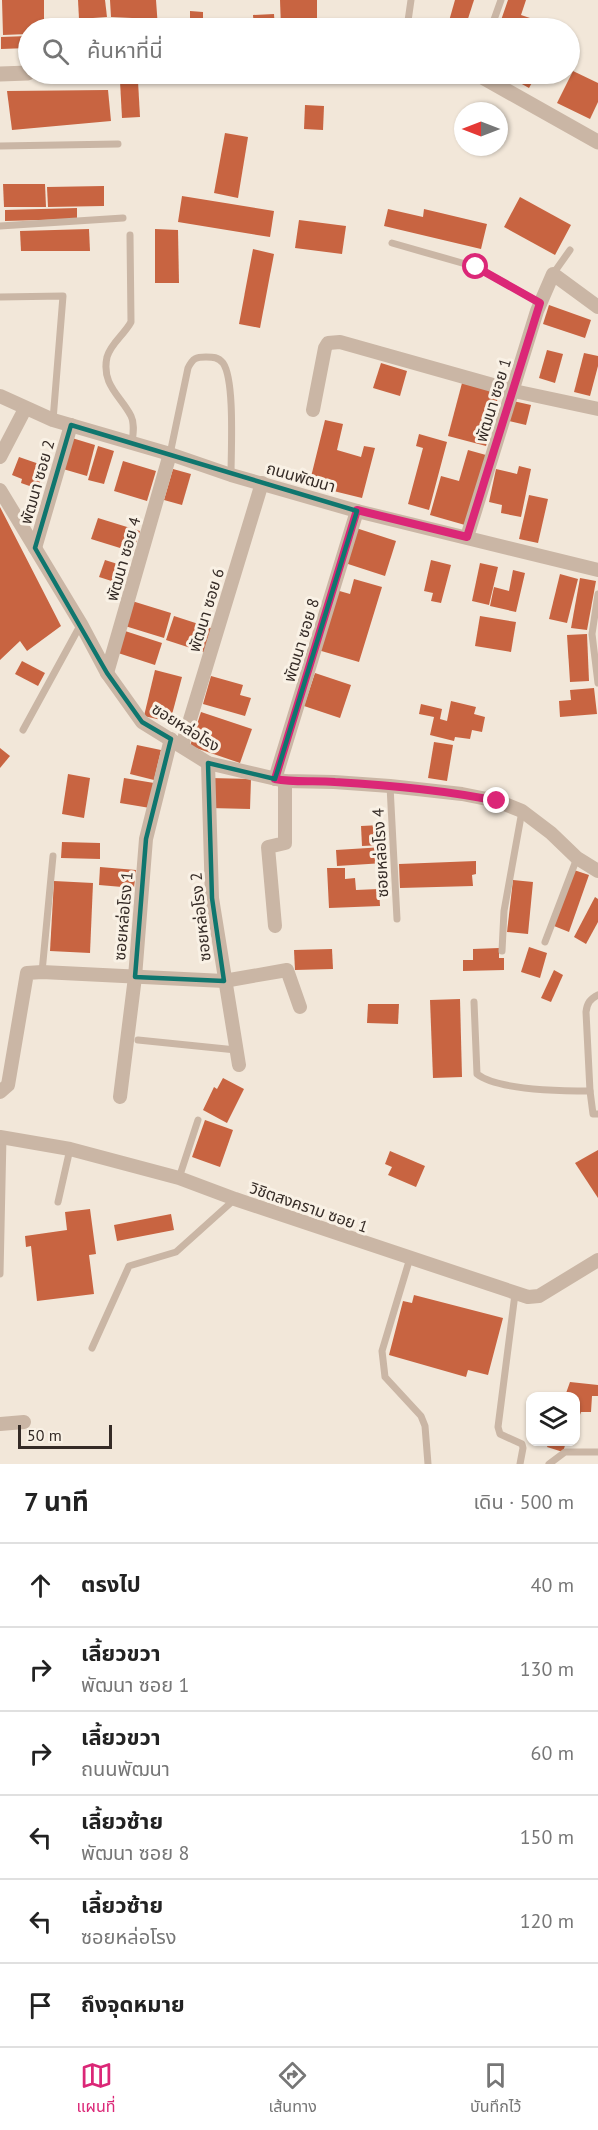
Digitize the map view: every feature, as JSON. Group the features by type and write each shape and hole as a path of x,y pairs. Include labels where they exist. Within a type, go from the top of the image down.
{"street":[{"path":"0,74 18,73"},
{"path":"495,84 598,142"},
{"path":"553,274 598,307"},
{"name":"พัฒนา ซอย 1","path":"467,537 540,303 553,274"},
{"path":"313,410 325,348 328,343 332,342 351,345 514,392 598,409"},
{"name":"ถนนพัฒนา","path":"0,396 53,420 170,454 231,475 357,510 598,570"},
{"path":"0,458 25,409"},
{"name":"พัฒนา ซอย 2","path":"35,548 72,425"},
{"name":"พัฒนา ซอย 4","path":"107,673 170,454"},
{"name":"พัฒนา ซอย 6","path":"177,743 262,483"},
{"name":"ซอยหล่อโรง","path":"0,490 81,624 107,673 142,722 208,764 280,780 390,786 462,794 497,801 522,811 551,833 577,858 598,872"},
{"name":"พัฒนา ซอย 8","path":"275,926 268,847 285,843 280,780 357,510"},
{"name":"ซอยหล่อโรง 1","path":"120,1097 135,977 146,838 177,743"},
{"name":"ซอยหล่อโรง 2","path":"208,764 212,898 239,1065"},
{"path":"0,1092 8,1085 27,973 224,981 286,970 300,1007"},
{"name":"วิชิตสงคราม ซอย 1","path":"1,1137 70,1149 179,1178 235,1199 528,1297 538,1296 598,1260"},
{"path":"0,1424 24,1422"}],"lane":[{"path":"408,18 411,0"},
{"path":"495,18 501,0"},
{"path":"0,146 118,144"},
{"path":"0,226 123,218"},
{"path":"130,234 131,322 125,333 114,343 107,357 111,389 130,415 134,428 132,443"},
{"path":"392,243 476,267 540,303"},
{"path":"553,274 570,250"},
{"path":"0,297 63,296 53,420"},
{"path":"170,454 188,368 192,360 197,357 214,357 222,362 230,379 231,475"},
{"path":"598,594 592,634 598,683"},
{"path":"23,730 81,624"},
{"name":"ซอยหล่อโรง 4","path":"390,786 397,919"},
{"path":"502,951 504,911 522,811"},
{"path":"42,972 53,856"},
{"path":"545,942 577,858"},
{"path":"598,995 587,1004 586,1012 590,1091 593,1114 598,1114"},
{"path":"474,1002 477,1074 482,1078 494,1083 590,1091"},
{"path":"138,1040 236,1050"},
{"path":"179,1178 198,1119"},
{"path":"0,1274 1,1137"},
{"path":"58,1202 70,1149"},
{"path":"92,1348 129,1266 176,1252 235,1199"},
{"path":"410,1258 382,1351 382,1363 385,1377 422,1416 428,1464"},
{"path":"516,1294 498,1427 500,1434 522,1444 520,1464"},
{"path":"549,1464 565,1452 598,1452"}],"highlighted area":[{"path":"71,425 357,511 275,779 208,763 212,898 224,981 135,977 146,839 171,739 142,722 107,673 35,548"}],"building":[{"path":"2,0 44,0 44,18 18,18 18,34 3,35"},
{"path":"78,0 105,0 107,17 79,18"},
{"path":"110,0 156,0 157,18 111,17"},
{"path":"280,0 317,0 317,18 281,18"},
{"path":"455,0 474,0 468,18 450,18"},
{"path":"508,0 526,0 521,15 530,18 502,18"},
{"path":"190,11 203,12 203,18 190,18"},
{"path":"274,14 274,18 253,18 253,15"},
{"path":"18,36 18,48 1,49 1,37"},
{"path":"580,74 598,83 598,102 590,119 557,103 566,84 580,84"},
{"path":"120,84 138,84 140,117 122,118"},
{"path":"108,90 111,121 12,130 7,91"},
{"path":"305,105 324,106 323,130 304,129"},
{"path":"225,133 248,137 238,198 214,193"},
{"path":"3,184 45,184 46,207 4,207"},
{"path":"104,186 104,206 48,207 47,187"},
{"path":"182,196 274,211 270,237 178,222"},
{"path":"520,197 571,225 555,255 504,227"},
{"path":"77,208 77,219 5,221 5,210"},
{"path":"388,209 423,217 424,209 487,224 481,249 384,226"},
{"path":"299,220 346,226 342,254 295,248"},
{"path":"89,229 90,251 21,251 20,231"},
{"path":"155,229 178,230 179,283 155,283"},
{"path":"253,249 274,254 260,328 239,324"},
{"path":"549,305 591,320 585,338 543,324"},
{"path":"547,350 563,354 555,383 539,378"},
{"path":"584,353 598,356 598,366 590,396 574,392"},
{"path":"381,363 407,371 400,396 373,388"},
{"path":"462,383 499,393 486,446 448,436"},
{"path":"513,401 531,405 526,425 509,421"},
{"path":"325,420 343,424 337,450 361,457 364,446 375,448 362,498 309,485"},
{"path":"419,434 447,442 429,510 408,504 423,448 416,446"},
{"path":"72,438 95,445 87,476 63,469"},
{"path":"98,446 114,451 104,484 88,480"},
{"path":"468,450 486,455 465,525 430,515 441,476 459,481"},
{"path":"19,457 45,466 38,489 21,483 22,479 12,475"},
{"path":"123,461 156,471 147,501 114,491"},
{"path":"519,466 531,469 521,517 501,513 502,505 489,502 496,469 517,474"},
{"path":"173,469 191,474 182,505 164,500"},
{"path":"529,495 548,499 538,543 519,539"},
{"path":"0,507 61,626 27,651 20,641 0,660"},
{"path":"98,518 140,531 133,552 91,539"},
{"path":"356,528 396,541 385,576 345,563"},
{"path":"105,560 127,567 121,584 99,577"},
{"path":"431,560 451,565 441,603 431,601 433,593 424,591"},
{"path":"480,563 498,567 489,605 472,601"},
{"path":"513,570 525,573 516,612 490,606 494,587 509,591"},
{"path":"560,574 578,579 567,623 549,619"},
{"path":"580,578 596,581 587,630 571,628"},
{"path":"354,579 382,587 359,662 318,650 336,590 350,594"},
{"path":"132,601 171,613 164,638 125,626"},
{"path":"174,616 214,629 206,653 166,640"},
{"path":"480,616 516,622 511,652 475,646"},
{"path":"122,630 162,643 155,665 115,652"},
{"path":"587,634 589,681 570,682 567,635"},
{"path":"22,661 45,673 38,686 15,674"},
{"path":"155,670 182,677 170,722 144,716"},
{"path":"315,673 351,685 340,718 304,706"},
{"path":"211,676 243,685 240,695 251,698 245,716 203,704"},
{"path":"594,688 597,714 560,717 559,701 571,700 570,690"},
{"path":"451,701 476,707 474,714 485,717 482,732 472,730 470,739 455,737 454,741 430,735 434,717 419,714 421,704 442,709 440,719 447,721"},
{"path":"201,712 252,729 240,763 190,746"},
{"path":"434,742 453,745 447,781 428,778"},
{"path":"137,745 161,750 154,780 130,774"},
{"path":"0,748 10,756 0,768"},
{"path":"68,774 90,778 84,818 62,814"},
{"path":"124,778 154,783 150,808 120,803"},
{"path":"210,778 251,779 250,809 210,808"},
{"path":"381,825 382,845 362,846 361,826"},
{"path":"62,842 100,843 100,859 61,858"},
{"path":"384,847 384,863 337,866 336,850"},
{"path":"476,861 476,874 472,875 473,886 400,888 399,864"},
{"path":"100,867 136,870 134,888 99,885"},
{"path":"327,868 345,868 345,879 355,878 356,890 379,889 380,906 329,908"},
{"path":"574,870 589,875 569,932 554,926"},
{"path":"513,880 533,882 528,934 507,932"},
{"path":"54,881 93,883 90,953 50,951"},
{"path":"595,897 598,899 598,922 586,944 574,937"},
{"path":"529,947 547,953 540,978 521,972"},
{"path":"499,948 499,958 504,958 504,970 463,971 463,960 473,960 473,949"},
{"path":"332,949 333,969 295,970 294,950"},
{"path":"554,970 563,975 551,1002 541,998"},
{"path":"460,999 462,1077 433,1078 430,1000"},
{"path":"368,1004 399,1004 398,1024 367,1023"},
{"path":"223,1078 244,1089 227,1123 203,1110 214,1087 217,1089"},
{"path":"205,1120 233,1130 220,1167 192,1157"},
{"path":"598,1150 598,1198 575,1163"},
{"path":"390,1151 425,1166 416,1187 388,1175 392,1167 385,1164"},
{"path":"90,1209 96,1254 89,1255 94,1294 37,1301 31,1246 26,1247 25,1236 67,1230 65,1212"},
{"path":"171,1214 174,1230 117,1241 114,1225"},
{"path":"414,1295 503,1318 488,1375 468,1370 466,1377 389,1355 403,1301 412,1303"},
{"path":"570,1382 598,1385 598,1396 592,1396 591,1412 581,1412 580,1415 580,1392 566,1392"},
{"path":"547,1446 565,1446 563,1452"}],"route":[{"path":"476,267 540,303 467,537 357,510 275,779 390,786 462,794 497,801"}]}
